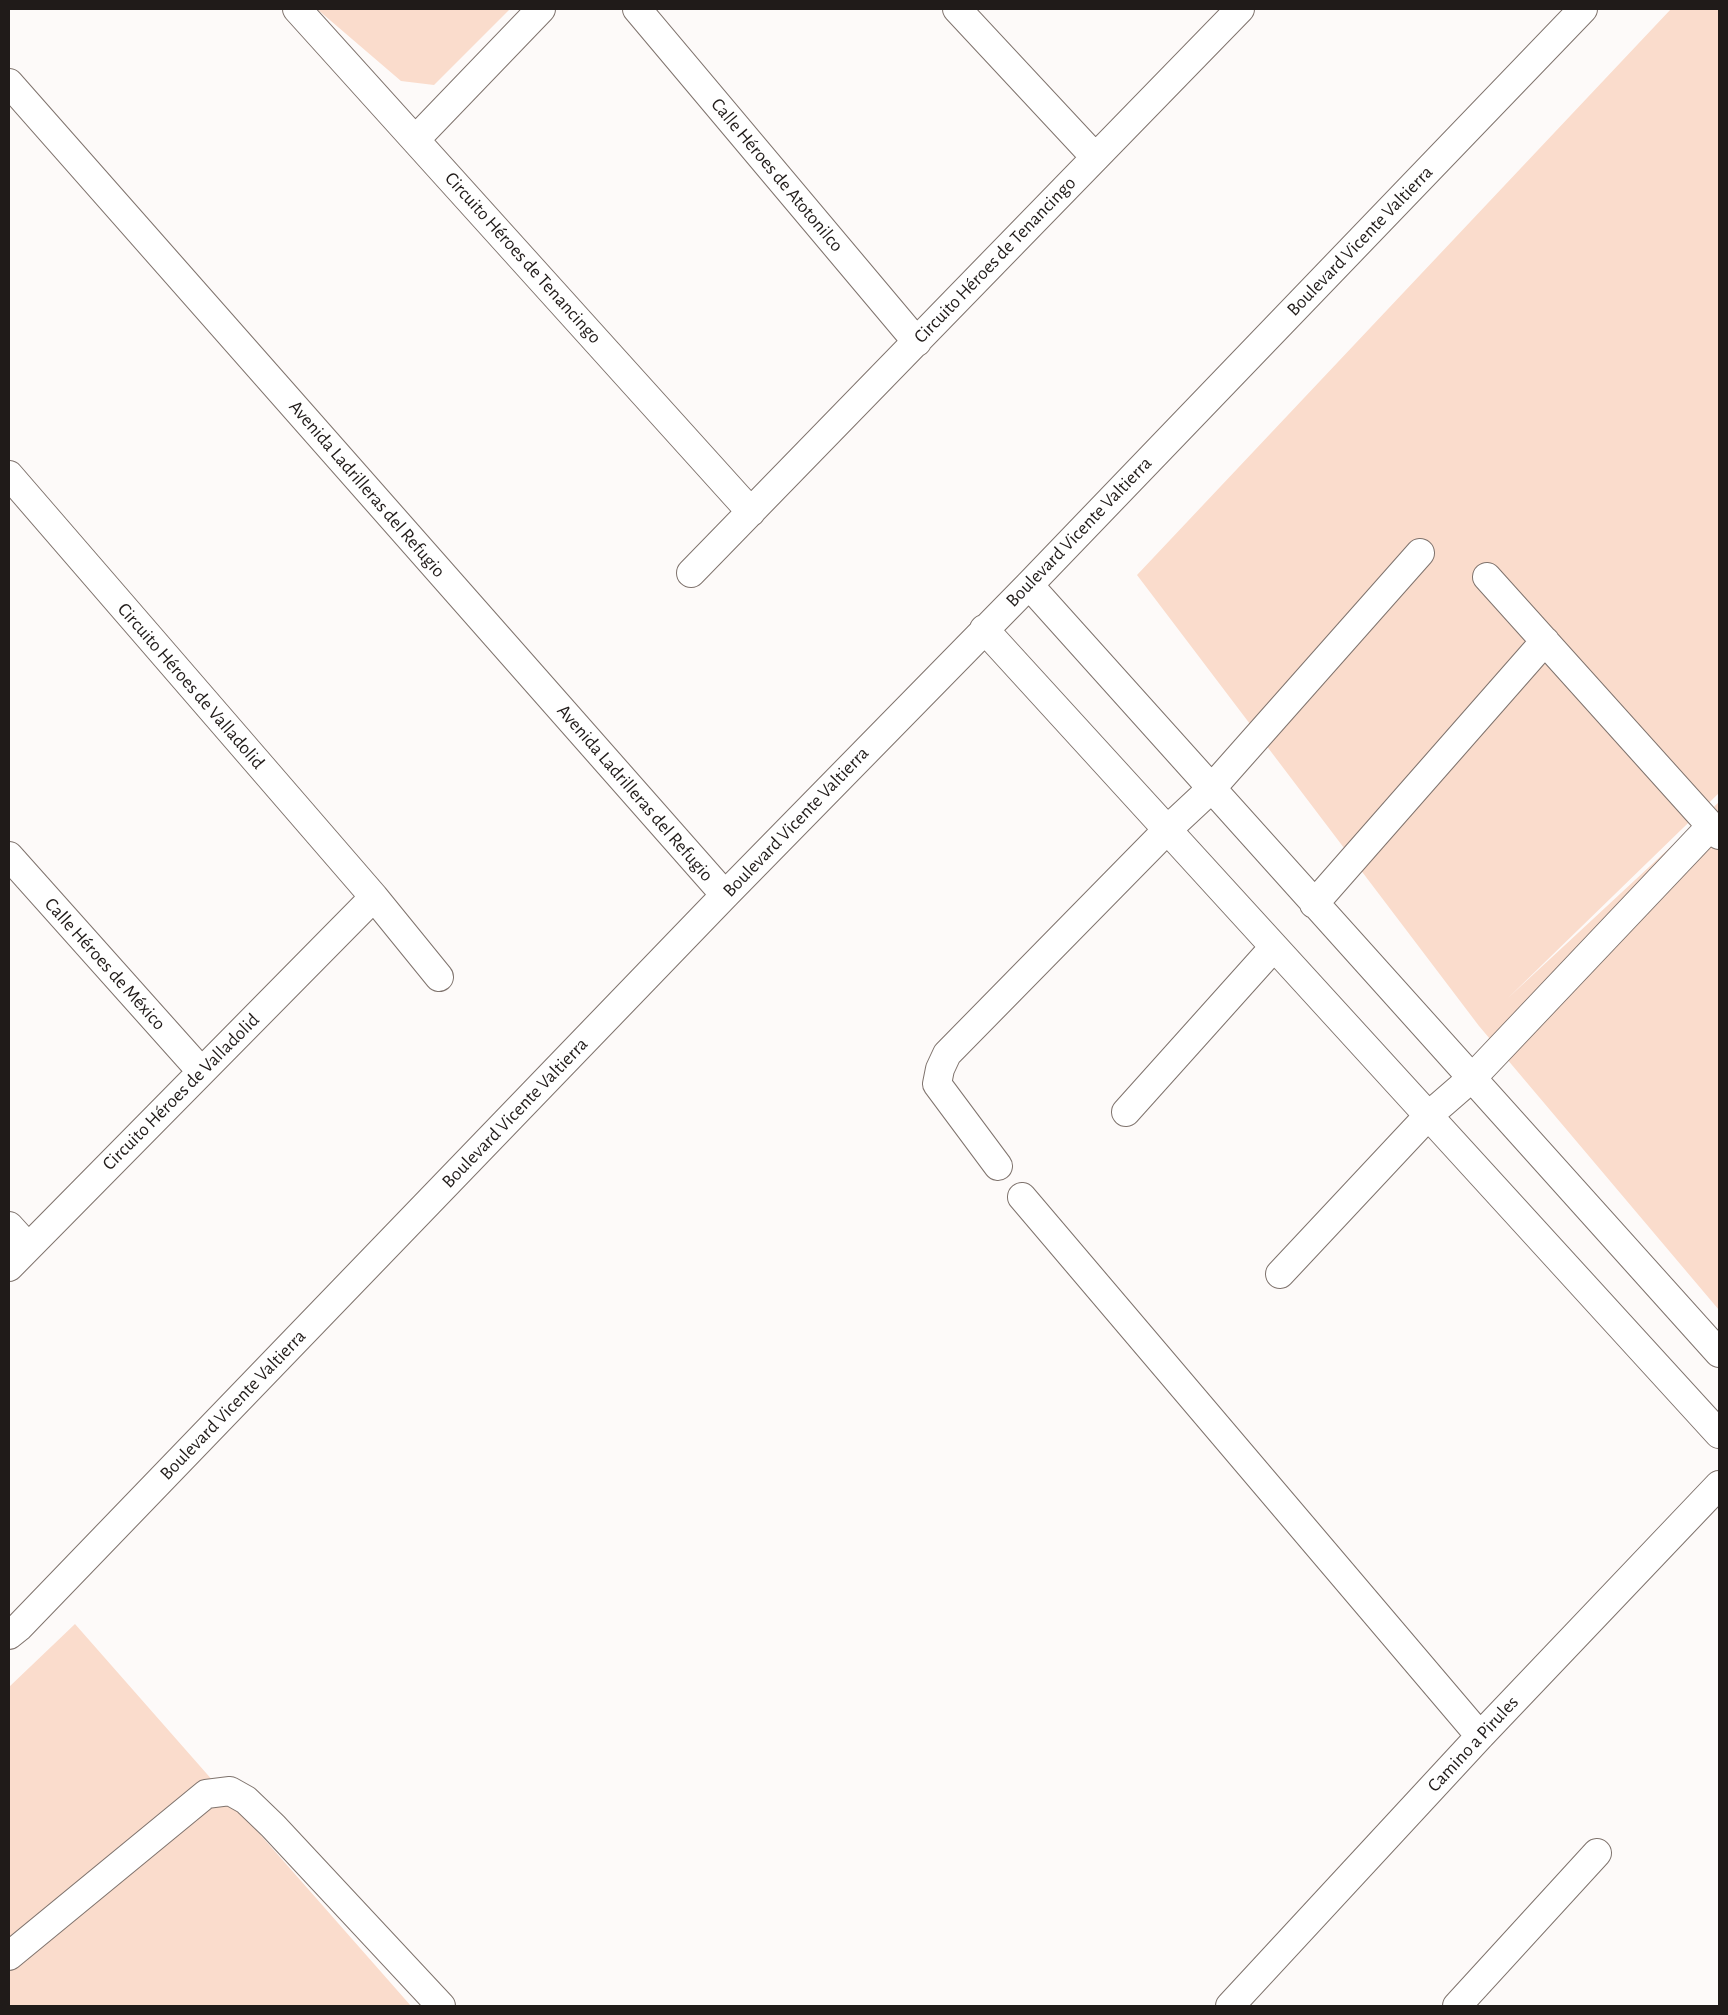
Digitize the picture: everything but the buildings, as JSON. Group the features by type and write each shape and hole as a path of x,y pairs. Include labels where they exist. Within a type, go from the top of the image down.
{"street":[{"name":"Circuito Héroes de Tenancingo","path":"297,9 752,512"},
{"path":"416,139 541,9"},
{"name":"Calle Héroes de Atotonilco","path":"637,9 917,342"},
{"path":"957,9 1094,156"},
{"name":"Circuito Héroes de Tenancingo","path":"691,573 917,342 1094,156 1240,9"},
{"name":"Boulevard Vicente Valtierra","path":"9,1635 19,1627 984,629 1029,585 1583,9"},
{"name":"Avenida Ladrilleras del Refugio","path":"9,83 726,895"},
{"name":"Circuito Héroes de Valladolid","path":"9,475 374,897 439,976"},
{"path":"998,1166 938,1084 940,1069 947,1054 1167,830 1211,789 1420,553"},
{"path":"1280,1274 1428,1116 1473,1077 1715,831 1487,577"},
{"path":"1029,585 1719,1353"},
{"path":"984,629 1719,1434"},
{"path":"1314,904 1545,641"},
{"name":"Calle Héroes de México","path":"9,856 201,1071"},
{"name":"Circuito Héroes de Valladolid","path":"9,1267 374,897"},
{"path":"1126,1112 1274,947"},
{"path":"1022,1197 1480,1736"},
{"path":"9,1226 28,1247"},
{"name":"Camino a Pirules","path":"1230,2006 1480,1736 1719,1485"},
{"path":"9,1956 206,1794 230,1791 246,1800 272,1826 441,2006"},
{"path":"1457,2006 1598,1853"}],"shaded area":[{"path":"317,9 510,9 434,85 401,81"},
{"path":"1671,9 1719,9 1719,793 1508,998 1719,802 1719,1310 1479,1026 1137,575"},
{"path":"75,1624 411,2006 9,2006 9,1687"}]}
